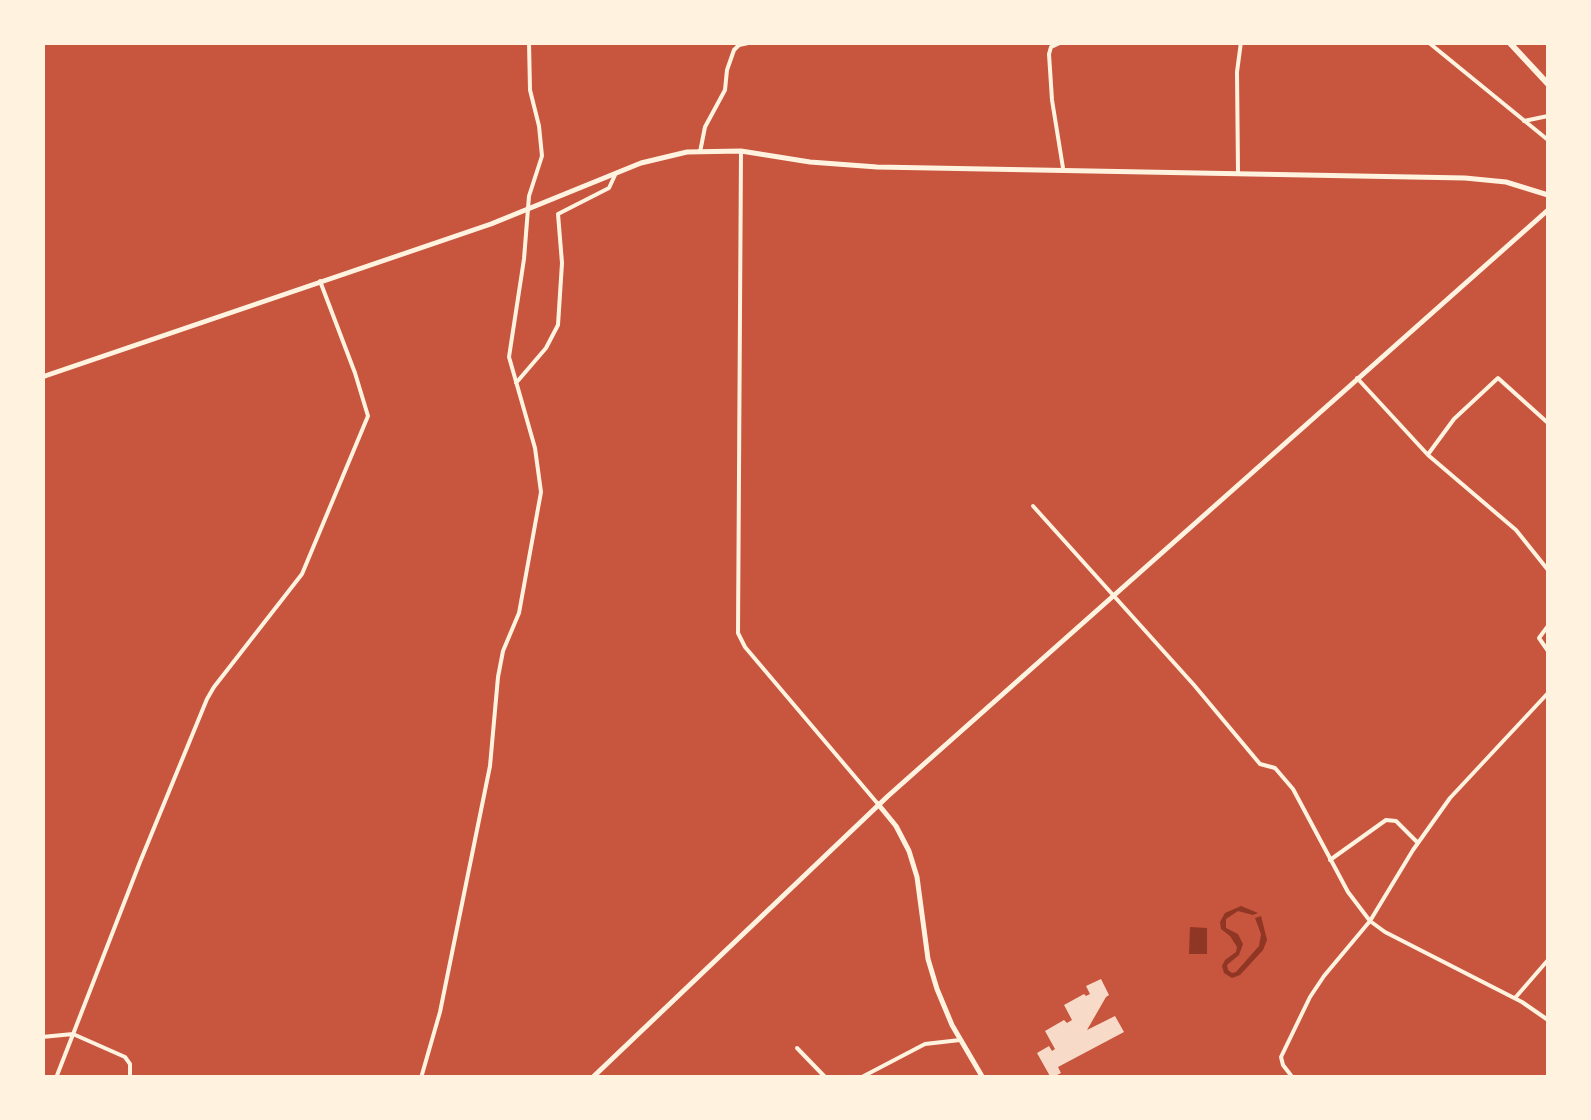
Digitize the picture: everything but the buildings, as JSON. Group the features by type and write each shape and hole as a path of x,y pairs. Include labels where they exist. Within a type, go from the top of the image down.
{"highway":[{"path":"1508,42 1548,84"}],"street":[{"path":"421,1078 440,1012 490,766 502,652 519,613 541,492 535,448 510,365 528,196 540,166 542,146 530,90 529,42"},
{"path":"700,152 705,126 725,90 734,50 753,42"},
{"path":"1062,42 1051,47 1049,54 1064,170"},
{"path":"1238,172 1237,72 1241,42"},
{"path":"1428,42 1548,140"},
{"path":"1524,121 1548,116"},
{"path":"741,151 738,633 745,647 896,826 912,858 919,886 932,976 946,1013 983,1078"},
{"path":"42,377 432,244 656,158 700,152 741,151 835,165 1487,180 1548,196"},
{"path":"516,383 546,348 558,326 562,282 558,214 609,188 616,173"},
{"path":"592,1078 878,804 1548,210"},
{"path":"56,1078 207,699 302,574 368,416 320,281"},
{"path":"1356,378 1428,455 1516,530 1546,560 1548,570"},
{"path":"1428,455 1454,420 1498,378 1548,424"},
{"path":"1034,506 1260,764 1276,768 1293,788 1348,892 1370,922 1515,998 1548,1020"},
{"path":"1548,626 1539,638 1548,651"},
{"path":"1294,1078 1283,1065 1282,1057 1322,978 1370,922 1450,798 1548,693"},
{"path":"1330,860 1386,820 1396,821 1418,843"},
{"path":"1515,998 1548,960"},
{"path":"42,1037 74,1034 125,1057 130,1064 130,1078"},
{"path":"860,1078 926,1044 960,1040"},
{"path":"797,1048 826,1078"}],"shaded area":[{"path":"1241,906 1258,913 1238,911 1226,919 1226,928 1238,934 1243,944 1239,955 1227,965 1228,970 1236,972 1259,946 1261,934 1255,918 1261,916 1267,940 1240,975 1232,978 1222,966 1237,947 1221,929 1220,922 1225,913"},
{"path":"1190,927 1207,928 1207,954 1189,954"}]}
